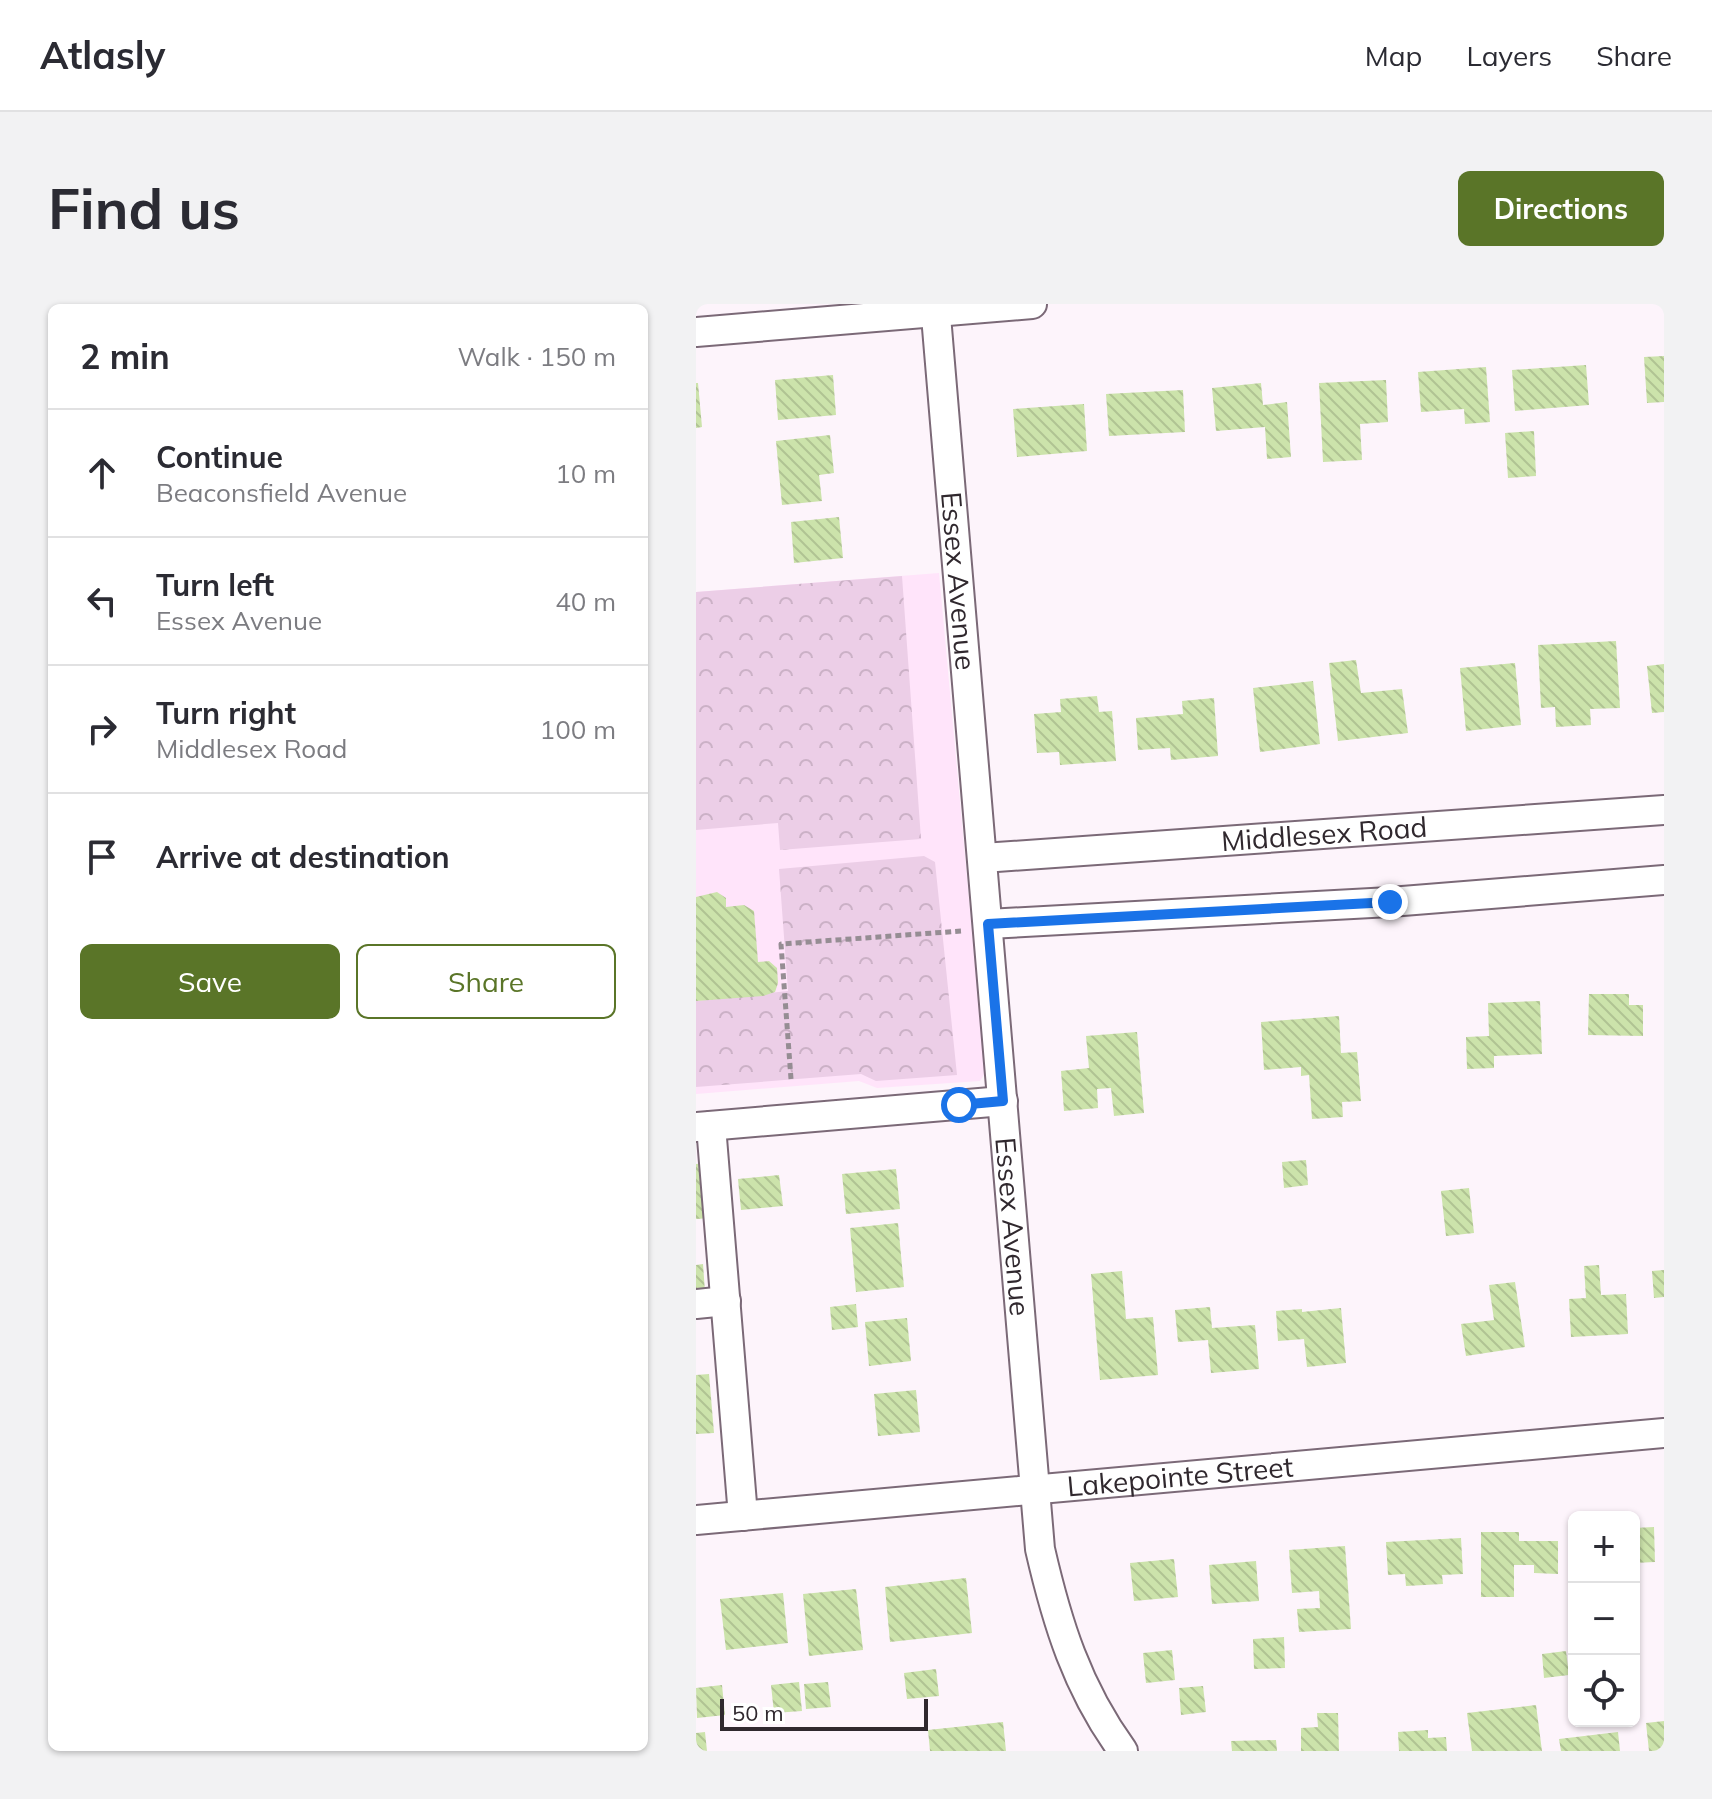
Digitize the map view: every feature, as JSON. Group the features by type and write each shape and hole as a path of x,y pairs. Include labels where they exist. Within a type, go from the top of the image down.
{"street":[{"path":"696,332 936,308 1032,304"},
{"name":"Essex Avenue","path":"936,308 983,858 979,927 1003,1101 1040,1549 1054,1612 1077,1675 1103,1725 1123,1751"},
{"name":"Middlesex Road","path":"983,858 1664,810"},
{"path":"979,927 1375,903 1664,880"},
{"path":"743,1516 726,1301 704,1127 1003,1101"},
{"path":"696,1304 726,1301"},
{"name":"Lakepointe Street","path":"696,1520 1664,1433"}],"path":[{"path":"791,1079 781,944 979,927"}],"shaded area":[{"path":"939,573 985,1073 980,1081 877,1088 859,1081 696,1094 696,592"}],"green space":[{"path":"902,576 921,839 780,850 778,823 696,830 696,592"},
{"path":"924,856 935,862 957,1075 876,1081 861,1074 696,1087 696,1001 788,991 779,869"}],"building":[{"path":"1664,356 1664,402 1647,403 1644,357"},
{"path":"1586,365 1589,405 1515,411 1512,370"},
{"path":"1486,367 1490,422 1465,424 1464,409 1421,412 1418,372"},
{"path":"833,375 836,415 778,420 775,380"},
{"path":"1386,380 1388,422 1360,424 1362,460 1323,462 1319,383"},
{"path":"696,383 702,427 696,428"},
{"path":"1261,383 1263,405 1287,402 1291,457 1267,459 1265,427 1216,431 1212,388"},
{"path":"1183,390 1185,432 1109,436 1106,394"},
{"path":"1084,404 1087,451 1017,457 1013,409"},
{"path":"1534,431 1536,476 1508,478 1505,433"},
{"path":"830,435 834,473 819,475 822,501 782,505 776,441"},
{"path":"839,517 843,558 794,563 791,522"},
{"path":"1616,641 1620,708 1590,709 1591,725 1556,727 1555,707 1541,708 1538,645"},
{"path":"1356,660 1361,693 1402,689 1408,733 1338,741 1329,663"},
{"path":"1515,663 1521,725 1466,731 1460,668"},
{"path":"1664,664 1664,712 1652,713 1647,666"},
{"path":"1313,681 1320,744 1260,752 1253,688"},
{"path":"1097,696 1099,712 1112,711 1116,761 1060,765 1059,752 1037,753 1034,714 1061,712 1060,699"},
{"path":"1214,698 1218,756 1171,760 1170,748 1138,750 1136,718 1183,714 1182,701"},
{"path":"717,892 726,898 726,907 744,905 754,911 758,962 769,961 777,968 775,992 763,996 696,1001 696,897"},
{"path":"1589,994 1629,994 1629,1005 1643,1005 1643,1036 1588,1035"},
{"path":"1540,1001 1542,1054 1494,1056 1494,1068 1467,1069 1466,1037 1489,1036 1488,1003"},
{"path":"1339,1016 1341,1053 1357,1052 1361,1101 1342,1102 1343,1117 1312,1119 1309,1075 1301,1076 1301,1067 1264,1070 1261,1022"},
{"path":"1137,1032 1144,1113 1114,1116 1111,1088 1097,1089 1098,1108 1064,1111 1061,1071 1089,1068 1086,1036"},
{"path":"1306,1160 1308,1185 1284,1188 1282,1162"},
{"path":"705,1163 711,1218 696,1219 696,1164"},
{"path":"896,1169 900,1209 846,1214 842,1174"},
{"path":"779,1175 783,1206 741,1210 738,1179"},
{"path":"1469,1188 1474,1233 1446,1236 1441,1191"},
{"path":"898,1223 904,1287 856,1292 850,1228"},
{"path":"703,1264 705,1292 696,1293 696,1265"},
{"path":"1599,1265 1601,1295 1626,1294 1628,1334 1571,1337 1569,1299 1586,1298 1584,1266"},
{"path":"1664,1270 1664,1297 1654,1298 1652,1271"},
{"path":"1122,1271 1126,1319 1153,1317 1158,1375 1100,1380 1091,1274"},
{"path":"1515,1282 1525,1347 1466,1356 1461,1324 1494,1320 1489,1285"},
{"path":"856,1304 858,1327 832,1330 830,1307"},
{"path":"1210,1307 1212,1328 1255,1325 1259,1369 1211,1373 1208,1340 1178,1342 1175,1310"},
{"path":"1341,1308 1346,1363 1307,1367 1304,1339 1278,1341 1276,1311"},
{"path":"907,1318 911,1361 869,1366 865,1322"},
{"path":"709,1374 714,1433 696,1434 696,1375"},
{"path":"916,1390 920,1432 878,1436 874,1394"},
{"path":"1654,1527 1655,1562 1640,1563 1640,1528"},
{"path":"1481,1532 1519,1532 1519,1541 1558,1541 1558,1574 1534,1573 1534,1565 1514,1565 1514,1597 1481,1597"},
{"path":"1461,1538 1463,1574 1442,1575 1443,1584 1406,1586 1405,1574 1388,1575 1386,1542"},
{"path":"1345,1546 1351,1629 1299,1632 1297,1609 1320,1608 1319,1591 1292,1593 1289,1550"},
{"path":"1174,1559 1178,1597 1134,1601 1130,1563"},
{"path":"1256,1561 1259,1601 1212,1604 1209,1565"},
{"path":"966,1578 972,1633 890,1642 885,1587"},
{"path":"856,1589 863,1650 809,1656 803,1594"},
{"path":"783,1593 788,1643 726,1650 720,1599"},
{"path":"1284,1637 1285,1668 1254,1669 1253,1639"},
{"path":"1172,1650 1175,1680 1146,1683 1143,1653"},
{"path":"1566,1651 1568,1675 1544,1678 1542,1654"},
{"path":"936,1669 939,1696 907,1699 904,1673"},
{"path":"799,1682 802,1711 774,1713 771,1685"},
{"path":"828,1682 831,1707 806,1709 804,1684"},
{"path":"722,1685 725,1715 697,1718 696,1688"},
{"path":"1203,1686 1206,1712 1181,1715 1179,1688"},
{"path":"1536,1705 1542,1751 1472,1751 1467,1713"},
{"path":"1317,1713 1338,1713 1339,1751 1301,1751 1301,1728 1318,1727"},
{"path":"1664,1721 1664,1751 1649,1751 1646,1723"},
{"path":"1003,1722 1006,1751 930,1751 928,1730"},
{"path":"1428,1730 1428,1738 1446,1737 1447,1751 1399,1751 1398,1732"},
{"path":"705,1732 707,1751 696,1751 696,1733"},
{"path":"1618,1732 1620,1751 1561,1751 1559,1739"},
{"path":"1276,1740 1277,1751 1232,1751 1231,1741"}],"route":[{"path":"959,1105 1003,1101 988,924 1390,902"}]}
